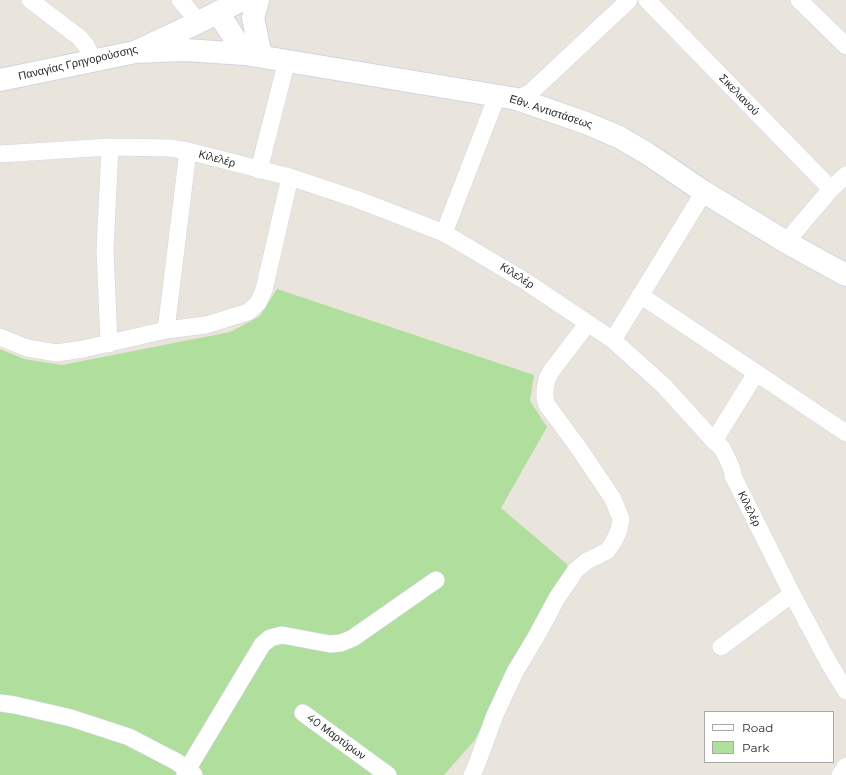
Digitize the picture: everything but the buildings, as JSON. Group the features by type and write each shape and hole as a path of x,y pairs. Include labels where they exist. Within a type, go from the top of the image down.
{"street":[{"path":"30,0 80,38 87,46 90,54 89,61"},
{"path":"180,0 208,18 253,55"},
{"name":"Παναγίας Γρηγορούσσης","path":"0,80 135,52 208,18 242,0"},
{"path":"253,55 253,18 258,0"},
{"path":"444,233 507,98 531,92 629,0"},
{"name":"Σικελιανού","path":"647,0 831,189"},
{"path":"800,0 846,46"},
{"name":"Εθν. Αντιστάσεως","path":"135,52 185,50 253,55 507,98 586,123 619,137 648,154 704,192 786,242 846,275"},
{"path":"259,170 286,60"},
{"path":"109,344 105,250 110,147"},
{"name":"Κιλελέρ","path":"0,154 110,147 170,148 188,151 290,177 356,199 444,233 525,281 613,340 664,386 722,448 732,469 733,476 792,594 830,665 846,691"},
{"path":"166,330 188,151"},
{"path":"786,242 831,189 846,175"},
{"path":"0,337 27,348 57,353 109,344 166,330 206,325 248,312 258,303 264,290 290,177"},
{"path":"613,340 704,192"},
{"path":"640,296 846,433"},
{"path":"472,775 495,715 515,672 536,637 556,598 576,570 587,561 608,551 619,530 621,519 613,499 578,447 547,405 545,398 547,379 552,370 588,323"},
{"path":"714,441 756,373"},
{"path":"0,703 71,718 129,737 176,762 189,773 262,645 270,638 282,635 330,644 340,643 353,638 436,580"},
{"path":"721,647 792,594"},
{"name":"40 Μαρτύρων","path":"303,713 388,775"},
{"path":"840,775 846,766"}],"green space":[{"path":"277,289 534,375 530,401 547,427 501,508 568,565 474,741 444,775 0,775 0,349 24,359 62,365 230,332 260,316"}]}
